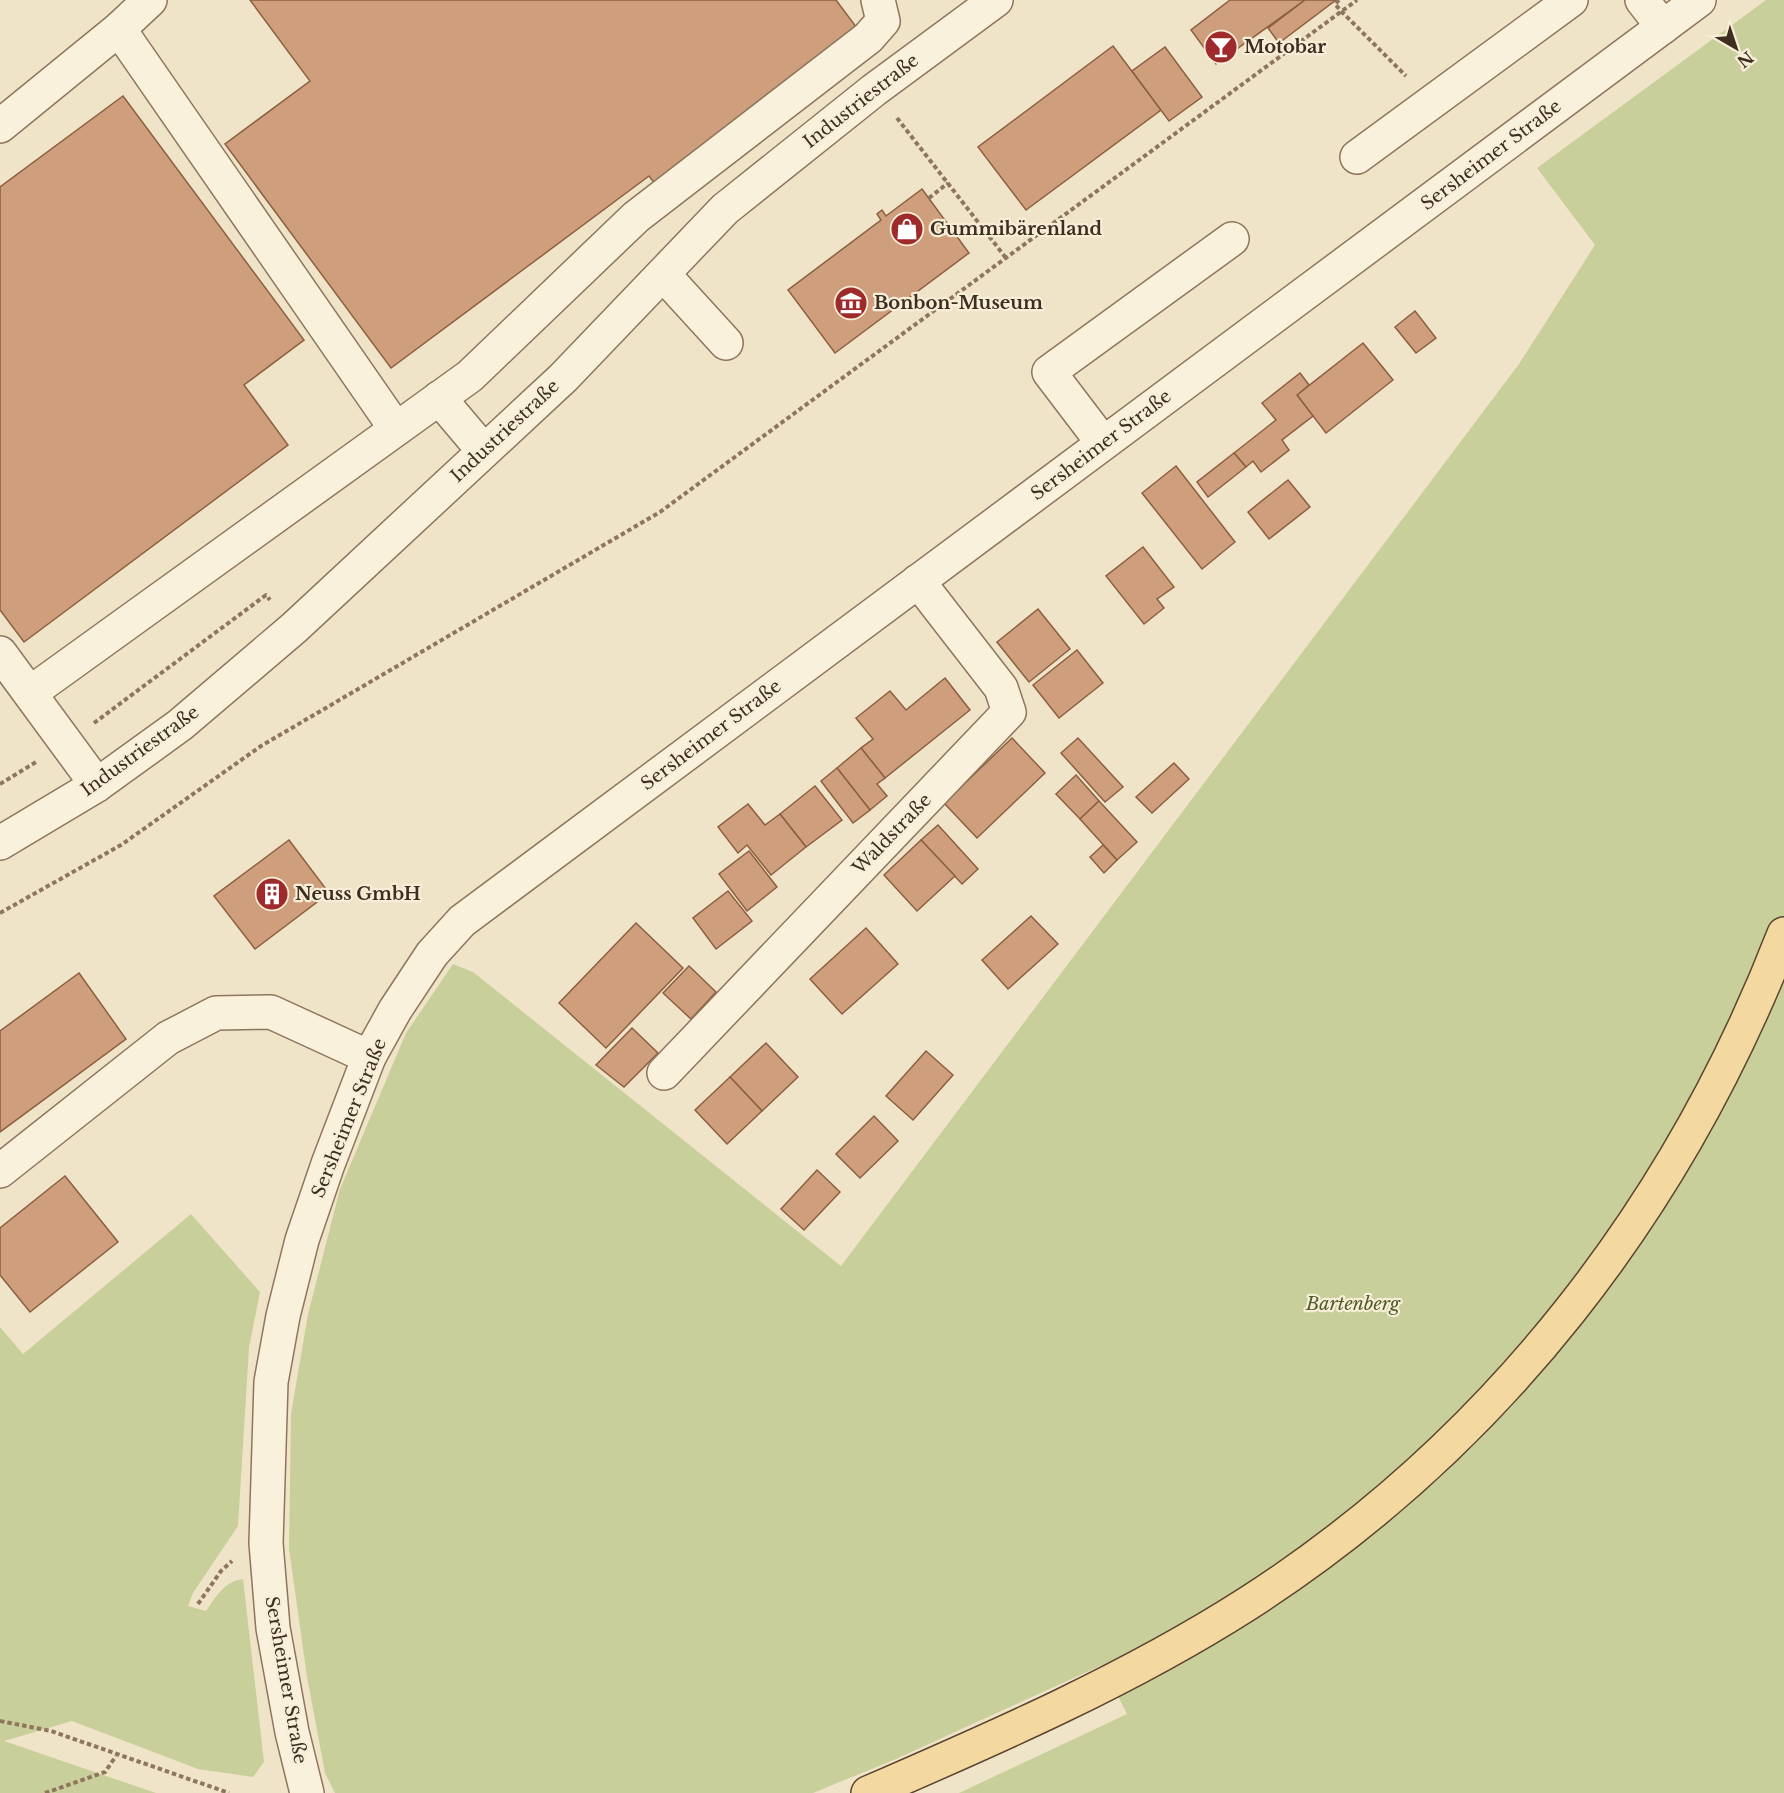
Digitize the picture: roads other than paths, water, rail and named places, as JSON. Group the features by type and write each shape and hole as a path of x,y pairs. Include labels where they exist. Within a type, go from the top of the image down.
{"main road":[{"path":"868,1793 1074,1700 1178,1645 1247,1604 1319,1554 1398,1492 1516,1375 1573,1308 1623,1240 1681,1152 1759,998 1784,934"}],"street":[{"path":"0,126 119,29 150,0"},
{"path":"30,693 470,376 636,217 868,38 883,21 878,0"},
{"name":"Industriestraße","path":"0,843 97,785 180,725 294,628 563,378 724,209 874,90 996,0"},
{"path":"1357,157 1571,0"},
{"path":"1642,0 1663,27"},
{"name":"Sersheimer Straße","path":"307,1793 292,1732 273,1628 266,1543 271,1382 283,1316 303,1240 328,1164 369,1057 395,1010 432,954 462,921 1699,0"},
{"path":"119,29 396,429"},
{"path":"1103,443 1049,372 1232,238"},
{"path":"663,274 726,344"},
{"path":"439,398 483,450"},
{"name":"Waldstraße","path":"664,1073 1009,712 1001,688 918,581"},
{"path":"0,653 97,785"},
{"path":"0,1171 168,1038 216,1013 271,1012 369,1057"}],"place":[{"name":"Motobar","path":"1221,47"},
{"name":"Gummibärenland","path":"907,229"},
{"name":"Bonbon-Museum","path":"851,303"},
{"name":"Neuss GmbH","path":"272,894"}],"park label":[{"name":"Bartenberg","path":"1353,1304"}]}
